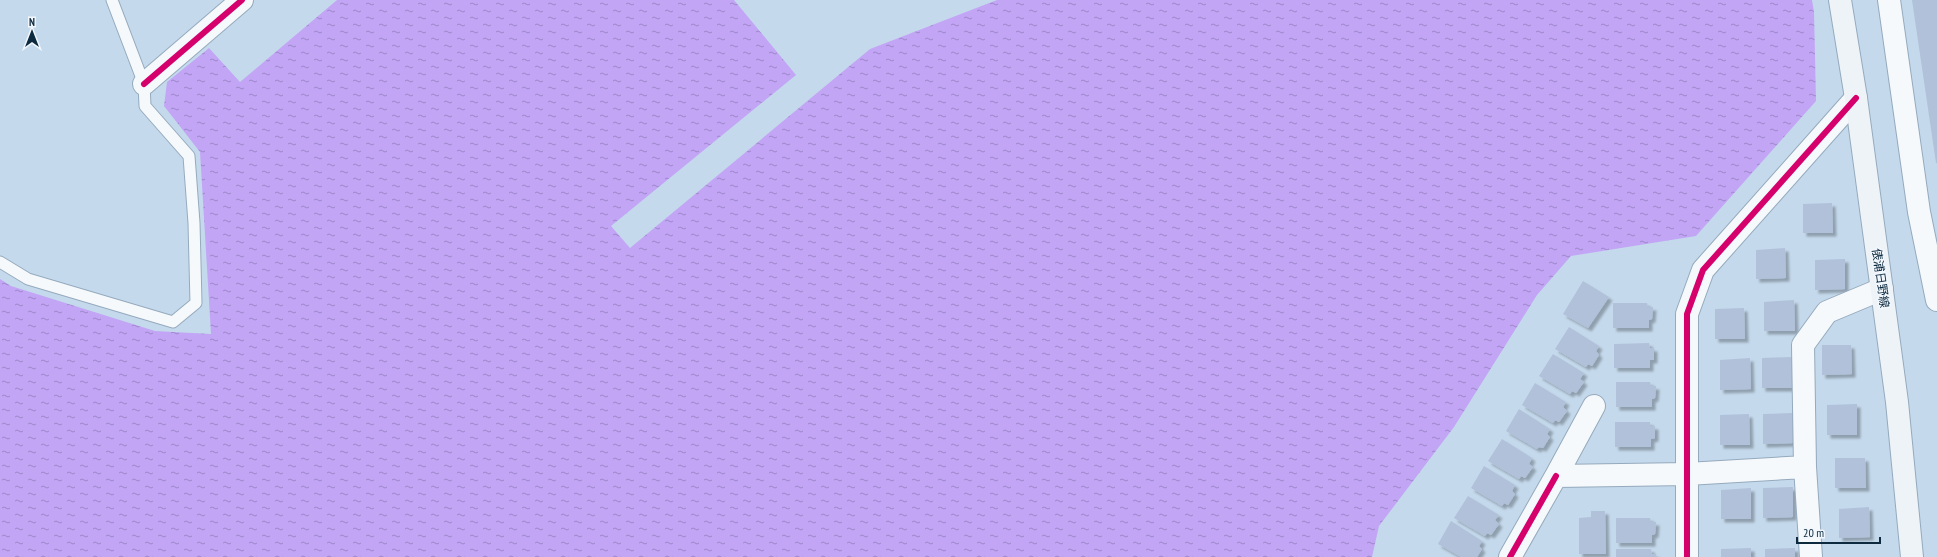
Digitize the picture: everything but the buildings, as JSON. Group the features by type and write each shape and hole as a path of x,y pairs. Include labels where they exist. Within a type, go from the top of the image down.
{"main road":[{"name":"俵浦日野線","path":"1840,0 1856,98 1897,402 1912,557"}],"street":[{"path":"144,84 242,0"},
{"path":"1889,0 1928,211 1937,300"},
{"path":"1687,557 1687,314 1703,270 1856,98"},
{"path":"1812,557 1805,467 1804,345 1827,312 1882,288"},
{"path":"1510,557 1594,406"},
{"path":"1556,476 1687,474 1805,467"}],"lane":[{"path":"0,262 28,279 173,322 196,303 194,223 189,156 145,106 144,84 112,0"}],"water":[{"path":"337,0 734,0 796,75 611,226 630,248 870,49 997,0 1812,0 1814,12 1816,101 1696,236 1571,256 1537,295 1454,427 1379,526 1372,557 0,557 0,279 11,286 155,331 211,334 200,152 164,106 167,82 209,48 240,82"}],"cycle path":[{"path":"144,84 242,0"},
{"path":"1687,557 1687,314 1703,270 1856,98"},
{"path":"1510,557 1556,476"}]}
